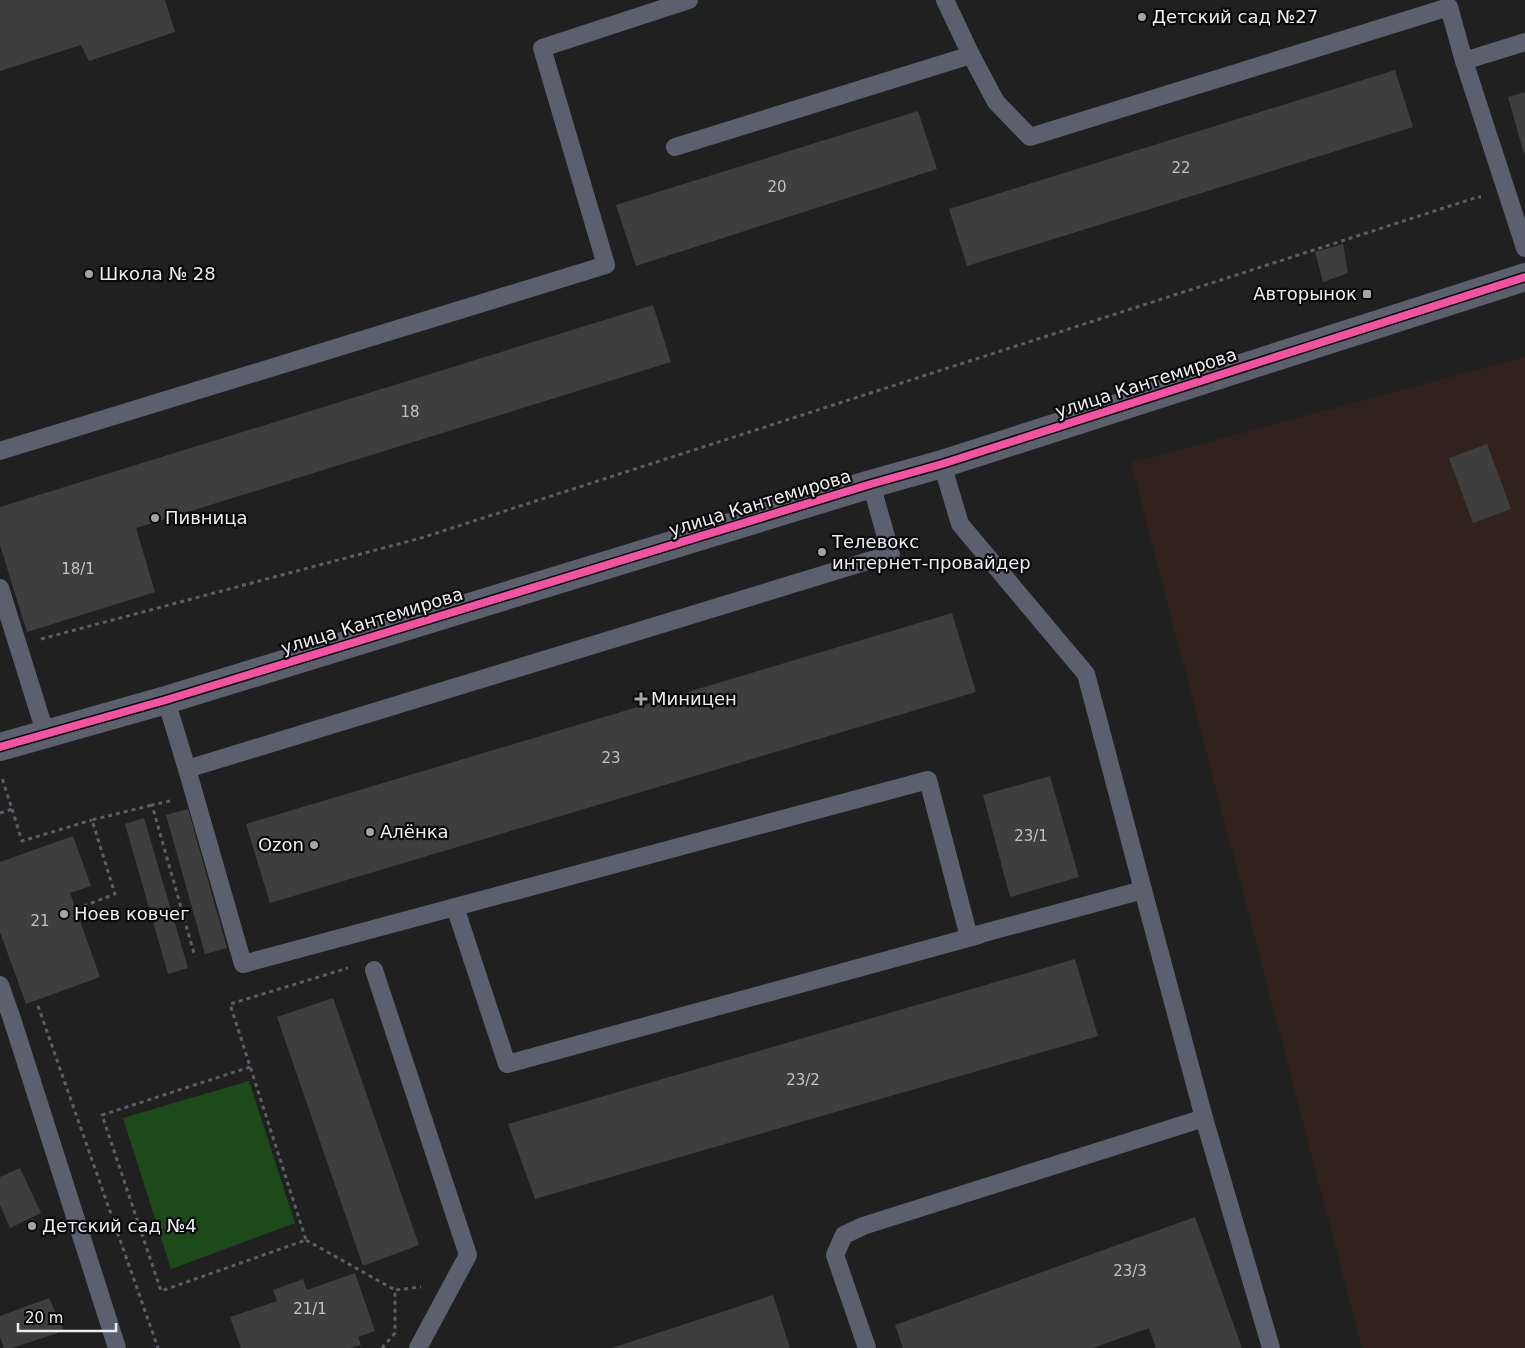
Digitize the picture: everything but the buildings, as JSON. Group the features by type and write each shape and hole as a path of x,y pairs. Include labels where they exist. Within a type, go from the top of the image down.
{"street":[{"name":"улица Кантемирова","path":"0,747 166,700 871,484 942,464 1525,277"}],"lane":[{"path":"0,451 606,266 542,48 689,0"},
{"path":"945,0 996,102 1030,138 1449,7 1509,204 1525,248"},
{"path":"1464,61 1525,42"},
{"path":"675,146 971,55"},
{"path":"942,464 960,524 1086,674 1204,1118 1271,1348"},
{"path":"187,769 891,554 871,484"},
{"path":"0,588 46,734"},
{"path":"166,700 242,964 928,780 969,937 986,933"},
{"path":"455,907 507,1064 1143,890"},
{"path":"374,970 468,1255 418,1348"},
{"path":"0,985 6,1021 117,1348"},
{"path":"867,1348 835,1255 844,1235 863,1226 1204,1118"}],"path":[{"path":"18,644 421,538 1478,197 1509,204"},
{"path":"0,770 22,841 92,820 194,794"},
{"path":"152,806 194,957"},
{"path":"0,813 12,809"},
{"path":"76,910 115,894 92,820"},
{"path":"351,976 348,967 230,1004 306,1240 395,1290 424,1287"},
{"path":"38,1006 158,1348"},
{"path":"250,1068 102,1115 161,1291 306,1240"},
{"path":"382,1348 395,1333 395,1290"}],"shaded area":[{"path":"1525,357 1525,1348 1362,1348 1131,463"}],"green space":[{"path":"249,1081 295,1223 171,1269 123,1118"}],"cycle path":[{"path":"0,747 166,700 871,484 942,464 1525,277"}],"place":[{"name":"Детский сад №27","path":"1142,17"},
{"name":"Школа № 28","path":"89,274"},
{"name":"Авторынок","path":"1367,294"},
{"name":"Пивница","path":"155,518"},
{"name":"Телевокс интернет-провайдер","path":"822,552"},
{"name":"Миницен","path":"641,699"},
{"name":"Алёнка","path":"370,832"},
{"name":"Ozon","path":"314,845"},
{"name":"Ноев ковчег","path":"64,914"},
{"name":"Детский сад №4","path":"32,1226"}]}
